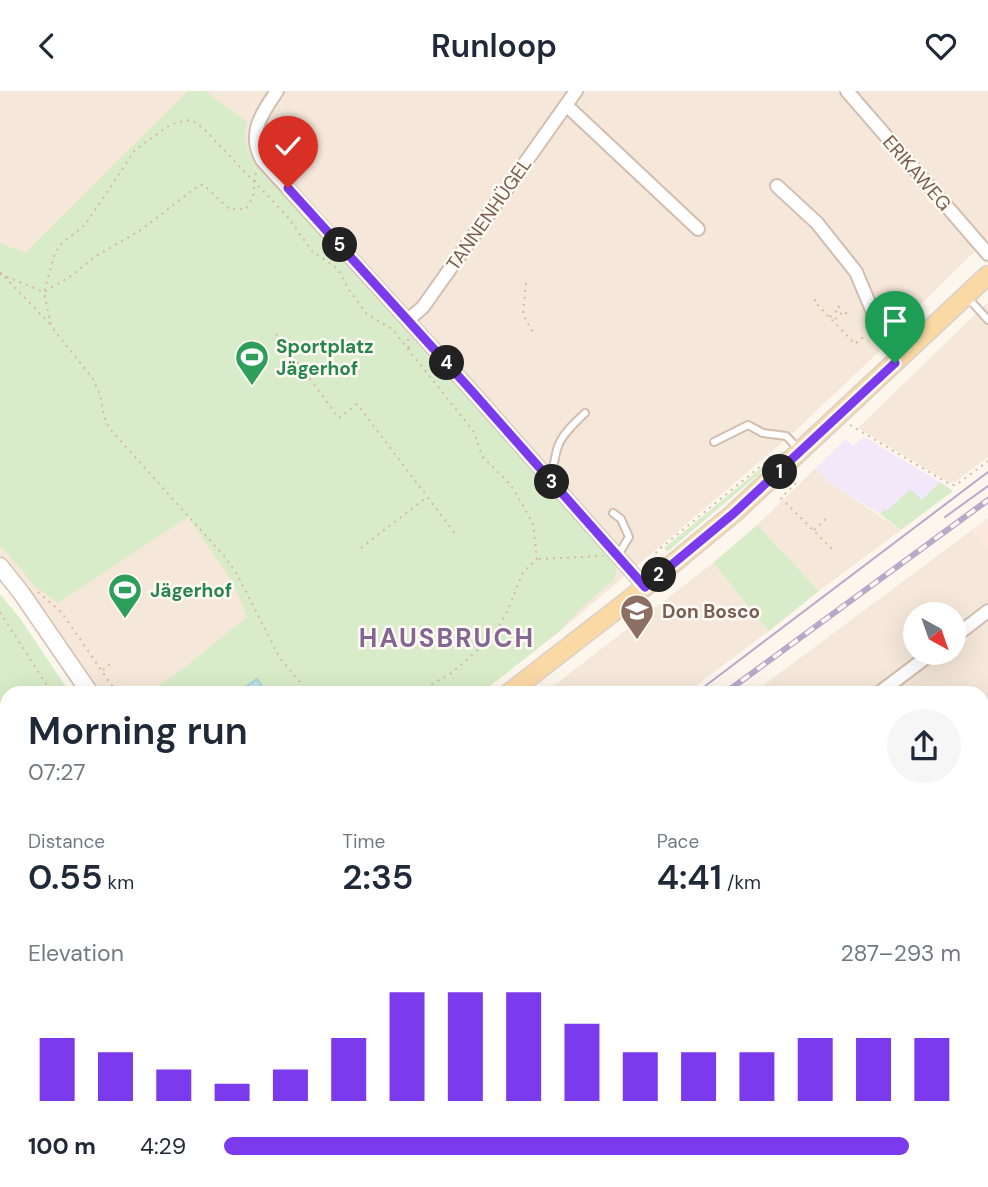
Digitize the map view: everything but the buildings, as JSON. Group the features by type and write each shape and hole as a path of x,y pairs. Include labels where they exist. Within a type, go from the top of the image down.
{"main road":[{"path":"518,686 645,587 734,513 988,277"},
{"path":"0,566 85,686"}],"street":[{"path":"277,91 256,127 256,144 260,157 645,587"},
{"name":"TANNENHÜGEL","path":"408,320 424,307 576,91"},
{"name":"ERIKAWEG","path":"847,91 988,254"},
{"path":"566,105 698,229"},
{"path":"777,186 817,223 856,272 883,336 901,358"},
{"path":"966,627 988,611"},
{"path":"888,686 916,665"}],"lane":[{"path":"966,296 988,320"},
{"path":"549,479 558,445 585,413"},
{"path":"714,442 748,425 763,433 786,436 802,451"},
{"path":"613,513 621,519 629,537 618,555"}],"path":[{"path":"51,326 44,292 55,253 62,243 85,225 135,151 170,125 186,120 194,122 287,216 312,251 338,269 367,314 392,329 474,432 482,456 510,484 533,524 537,559"},
{"path":"44,292 68,278 96,256 141,230 199,185 204,184 229,208 242,211 250,204 254,183"},
{"path":"1,273 44,292"},
{"path":"1,273 51,326 93,379 109,428 225,557 280,658 303,686"},
{"path":"526,283 523,314 534,335"},
{"path":"816,300 814,301 855,344 862,338 868,341"},
{"path":"830,317 840,308 838,306"},
{"path":"834,321 844,311 846,314"},
{"path":"276,334 339,418 357,404 457,536"},
{"path":"839,416 856,430 951,485 957,485 988,461"},
{"path":"657,551 778,452"},
{"path":"796,483 781,498 828,542 834,551"},
{"path":"361,548 427,496"},
{"path":"793,518 797,514"},
{"path":"814,530 829,516"},
{"path":"818,543 822,538"},
{"path":"429,686 450,674 492,638 523,572 537,559 618,555"},
{"path":"38,592 62,613 112,686"},
{"path":"0,612 48,686"},
{"path":"102,671 113,662"}],"shaded area":[{"path":"0,91 988,91 988,238 884,341 885,346 791,435 560,631 490,686 95,686 39,604 0,556"},
{"path":"988,302 988,457 950,483 858,428"},
{"path":"864,437 940,482 899,524 885,509 880,514 830,483 815,469 846,439 853,446"},
{"path":"815,469 830,483 901,530 819,591 757,525"},
{"path":"988,518 988,550 972,530"},
{"path":"972,530 988,550 988,686 762,686"},
{"path":"713,563 769,631 695,686 553,686"}],"green space":[{"path":"188,91 205,91 247,122 245,138 249,154 329,247 617,566 614,580 581,608 560,631 490,686 158,686 247,617 233,583 188,517 58,603 35,586 0,545 0,243 25,253"},
{"path":"782,451 784,453 667,552 664,548"},
{"path":"940,482 953,491 901,530 880,514 885,509 887,511 910,489 922,500"},
{"path":"757,525 819,591 769,631 713,563"},
{"path":"0,594 19,617 65,686 0,686"}],"water":[{"path":"257,679 262,686 247,686"}],"waterway":[{"path":"72,680 76,686"}],"tram line":[{"path":"705,686 988,472"},
{"path":"945,517 988,486"}],"railway":[{"path":"735,686 988,500"}],"place":[{"name":"Sportplatz Jägerhof","path":"252,387"},
{"name":"Jägerhof","path":"125,620"},
{"name":"Don Bosco","path":"637,641"}],"district":[{"name":"HAUSBRUCH","path":"447,638"}],"route":[{"path":"288,188 645,587 734,513 895,363"}]}
